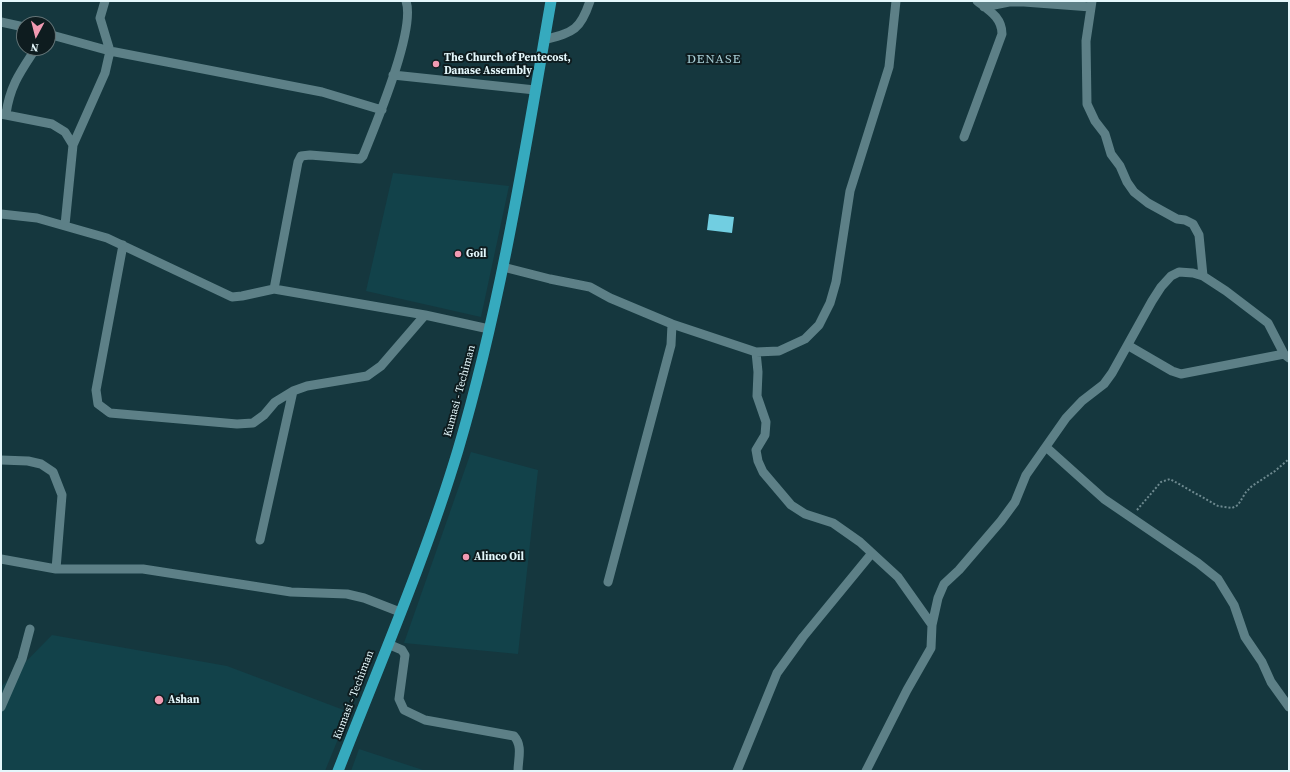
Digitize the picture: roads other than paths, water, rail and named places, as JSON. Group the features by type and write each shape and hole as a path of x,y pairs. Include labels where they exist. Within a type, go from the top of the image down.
{"highway":[{"name":"Kumasi - Techiman","path":"338,771 429,537 474,393 503,266 551,1"}],"street":[{"path":"274,289 298,162 301,156 310,155 360,159 363,156 382,110 403,46 408,7 406,1"},
{"path":"544,40 570,33 580,23 590,1"},
{"path":"503,266 550,279 590,287 610,298 672,324 756,352 779,351 805,339 819,325 830,303 836,282 850,191 889,67 896,1"},
{"path":"981,4 1009,1 1091,4 1086,41 1087,104 1095,121 1105,134 1111,154 1120,166 1127,182 1134,192 1148,203 1177,219 1186,220 1193,224 1199,234 1203,276"},
{"path":"65,225 72,145 105,73 110,51 100,18 103,2"},
{"path":"964,137 1002,34 1002,25 996,16 981,4"},
{"path":"1,22 16,25"},
{"path":"56,36 110,51 322,92 382,110"},
{"path":"30,56 15,78 8,96 4,114 52,124 65,132 72,145"},
{"path":"394,75 535,90"},
{"path":"1,214 37,218 107,238 232,296 242,296 274,289 425,315 489,329"},
{"path":"123,245 96,390 98,404 110,413 237,424 253,423 275,402 293,391 307,386 367,376 381,366 425,315"},
{"path":"866,771 907,690 931,648 932,625 938,598 944,584 960,570 1015,502 1026,475 1066,418 1082,401 1104,384 1128,346 1152,301 1161,287 1171,276 1179,272 1193,273 1203,276 1226,291 1268,323 1286,356 1181,374 1172,371 1128,346"},
{"path":"608,582 671,345 672,324"},
{"path":"756,352 758,372 757,396 766,422 765,435 756,450 758,461 763,472 791,505 805,514 833,523 860,542 898,577 932,625"},
{"path":"260,540 293,391"},
{"path":"1046,447 1104,499 1198,563 1218,579 1234,605 1246,637 1262,662 1271,682 1289,707"},
{"path":"1,460 28,461 41,464 53,472 62,495 56,569"},
{"path":"737,771 777,673 803,637 872,553"},
{"path":"1,559 56,569 143,569 291,592 347,594 364,598 400,612"},
{"path":"1,707 22,659 30,629"},
{"path":"388,644 402,650 405,655 399,698 404,710 425,720 514,736 519,741 520,746 518,771"}],"place":[{"name":"The Church of Pentecost, Danase Assembly","path":"436,64"},
{"name":"Goil","path":"458,254"},
{"name":"Alinco Oil","path":"466,557"},
{"name":"Ashan","path":"159,700"}],"district":[{"name":"DENASE","path":"714,60"}]}
